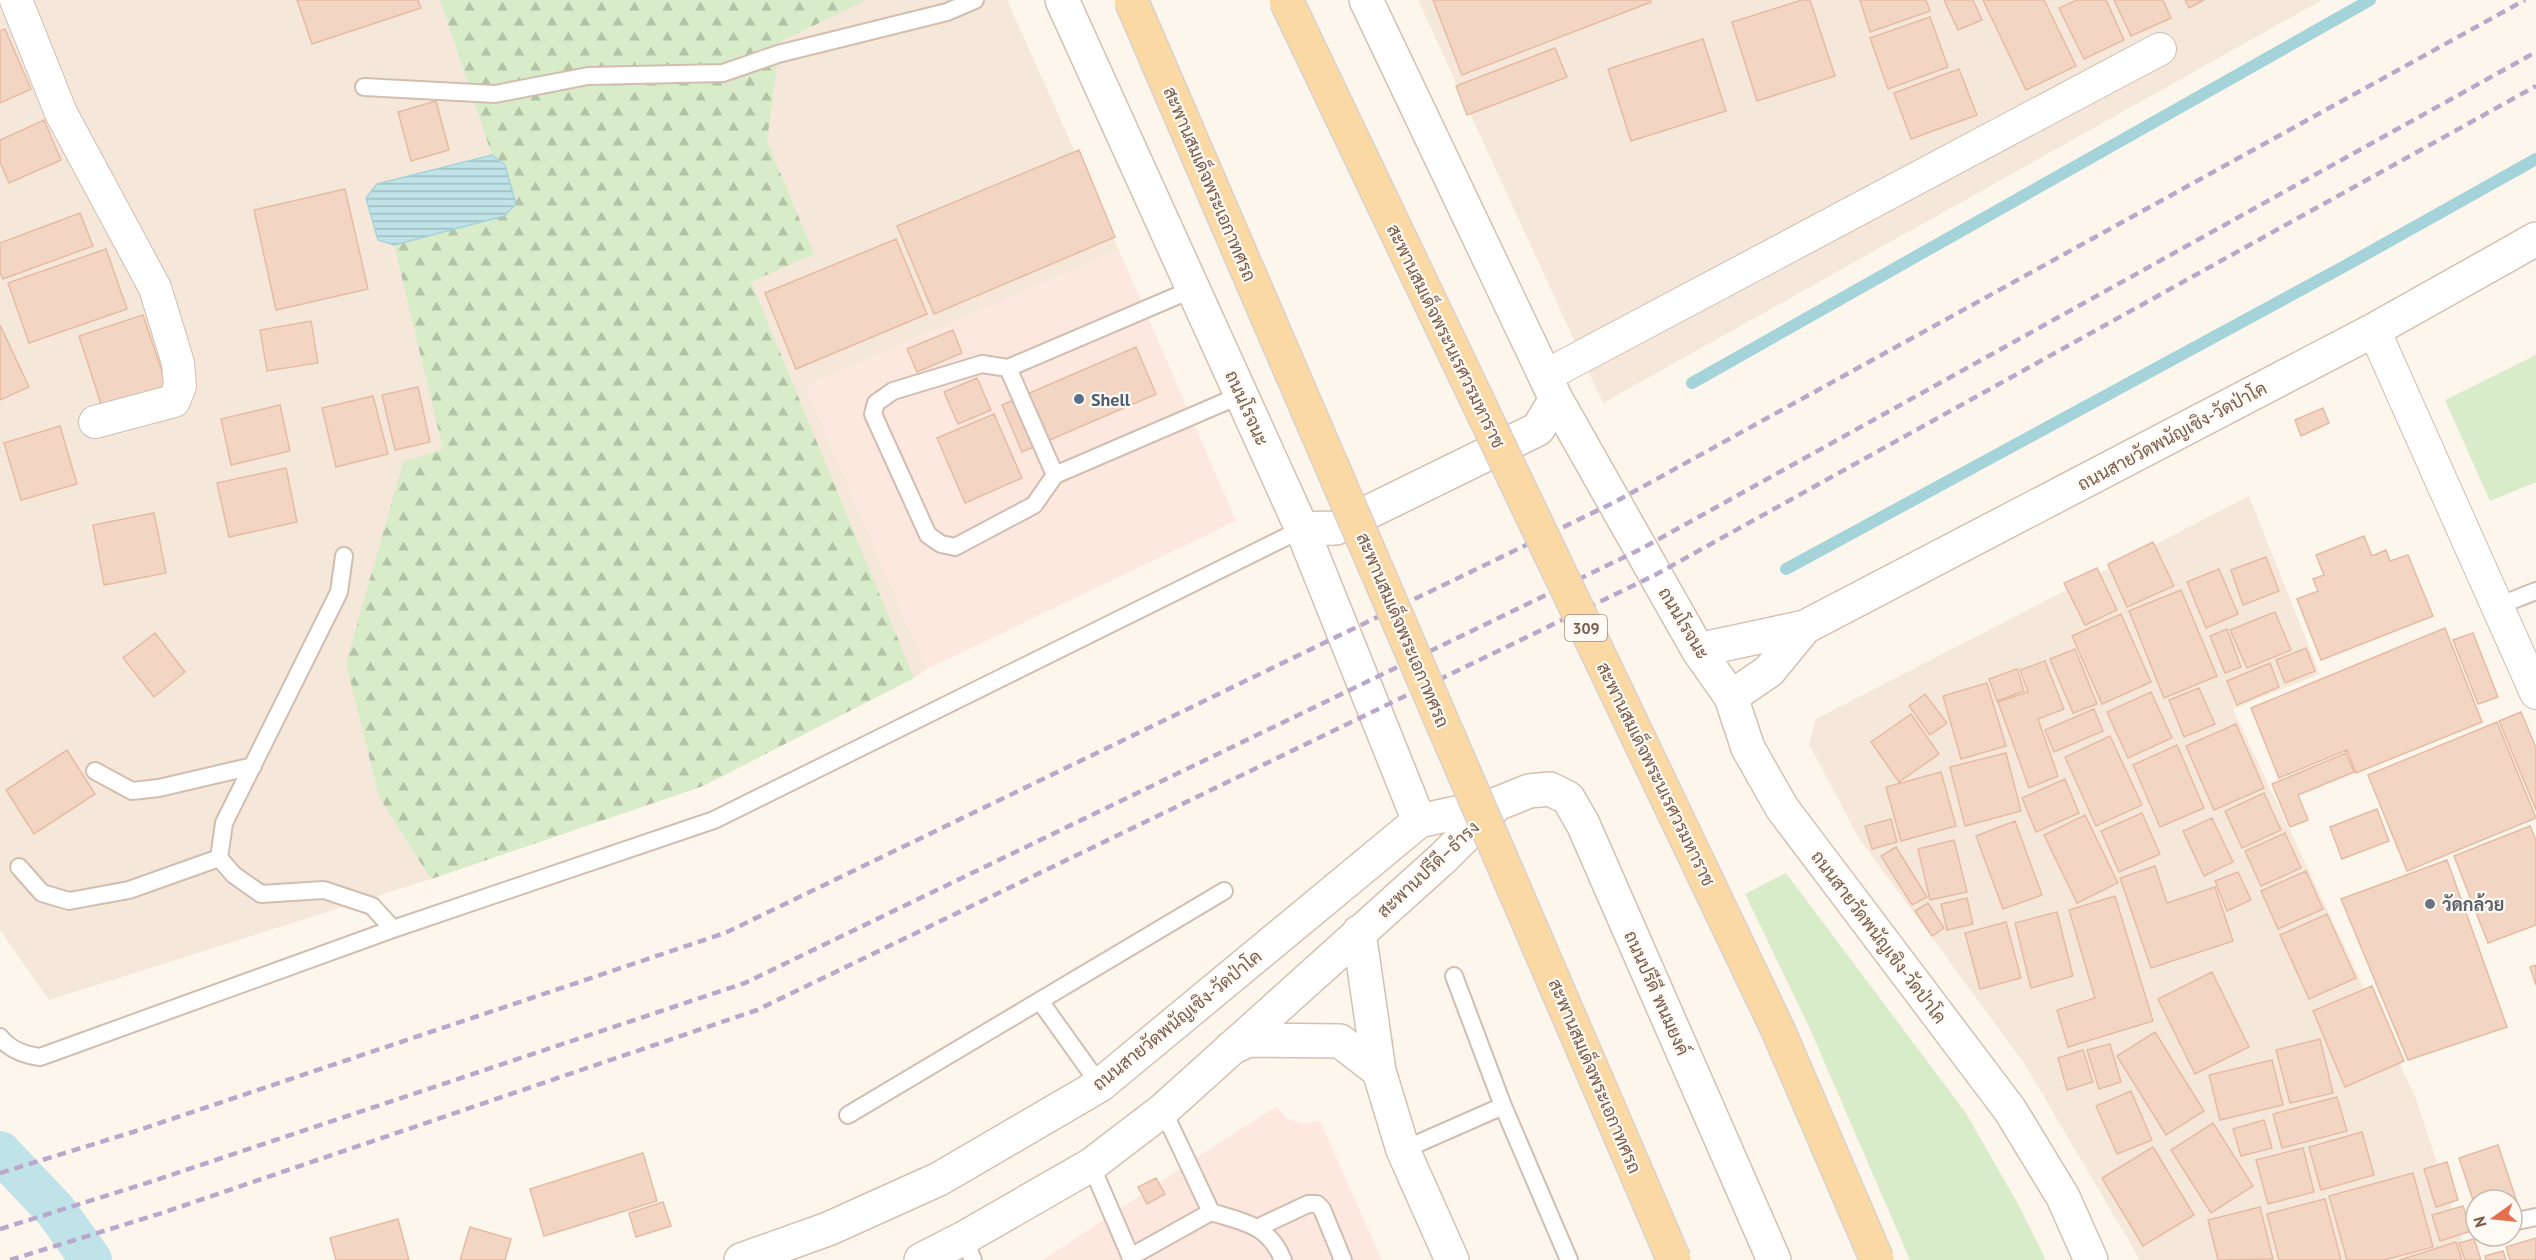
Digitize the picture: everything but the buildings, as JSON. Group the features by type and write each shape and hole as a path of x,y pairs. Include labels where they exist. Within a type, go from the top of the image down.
{"main road":[{"name":"ถนนโรจนะ","path":"1062,0 1302,529 1419,821"},
{"name":"สะพานสมเด็จพระเอกาทศรถ","path":"1131,0 1674,1260"},
{"name":"สะพานสมเด็จพระนเรศวรมหาราช","path":"1286,0 1778,1030 1877,1260"},
{"name":"ถนนโรจนะ","path":"1366,0 1551,387 1698,650 1731,697"},
{"name":"ถนนสายวัดพนัญเชิง-วัดป่าโค","path":"1698,650 1805,627 2374,330 2536,239"},
{"path":"1302,529 1336,528 1538,429 1551,387"},
{"name":"ถนนสายวัดพนัญเชิง-วัดป่าโค","path":"1805,627 1769,671 1731,697 1749,748 1782,808 2010,1110 2063,1197 2091,1260"},
{"name":"ถนนปรีดี พนมยงค์","path":"1497,804 1529,791 1550,789 1568,798 1583,824 1774,1260"},
{"name":"ถนนสายวัดพนัญเชิง-วัดป่าโค","path":"741,1260 828,1229 939,1179 1100,1085 1419,821 1497,804"},
{"name":"สะพานปรีดี–ธำรง","path":"1359,932 1443,858 1497,804"},
{"path":"921,1260 969,1249 1091,1165 1163,1110 1359,932"},
{"path":"1359,932 1379,1071 1403,1150 1452,1260"},
{"path":"1228,1049 1249,1040 1340,1041 1379,1071"}],"street":[{"path":"16,0 61,113 155,288 178,363 180,386 174,401 95,422"},
{"path":"1551,387 2160,49"},
{"path":"2374,330 2536,693"}],"lane":[{"path":"364,87 495,94 588,76 723,73 778,54 947,12 975,0"},
{"path":"1193,290 1008,368 982,364 893,391 876,403 873,414 928,535 941,544 955,547 1034,505 1054,475 1241,395"},
{"path":"1008,368 1054,475"},
{"path":"0,1037 23,1054 40,1057 393,929 714,819 1302,529"},
{"path":"219,858 224,823 339,592 344,555"},
{"path":"2498,606 2536,591"},
{"path":"95,771 132,791 159,788 253,766"},
{"path":"219,858 234,874 261,894 324,890 372,906 393,929"},
{"path":"19,867 42,893 69,902 129,890 219,858"},
{"path":"848,1115 1224,891"},
{"path":"1454,976 1503,1106 1569,1260"},
{"path":"1040,1001 1100,1085"},
{"path":"1403,1150 1503,1106"},
{"path":"1163,1110 1211,1212 1259,1227 1278,1247 1283,1260"},
{"path":"1091,1165 1132,1258 1211,1212"},
{"path":"1259,1227 1308,1204 1317,1204 1322,1209 1343,1260"}],"shaded area":[{"path":"0,0 1007,0 1119,250 806,386 927,669 914,678 703,786 431,879 49,1000 0,930"},
{"path":"1418,0 2322,0 1603,403"},
{"path":"1119,250 1236,521 927,669 806,386"},
{"path":"2249,496 2320,674 2233,709 2416,1099 2469,1260 2140,1260 2024,1063 1858,837 1809,744 1816,719"},
{"path":"1276,1107 1288,1119 1304,1124 1320,1121 1382,1260 1043,1260 1205,1152"}],"green space":[{"path":"440,0 866,0 780,42 767,141 814,254 751,282 914,678 703,786 431,879 379,797 346,663 403,462 443,449 394,245 504,216 505,165 492,155"},
{"path":"2536,355 2536,482 2490,501 2445,400"},
{"path":"1786,873 1966,1113 2018,1204 2046,1260 1910,1260 1810,1029 1745,894"}],"water":[{"path":"492,155 505,165 516,204 504,216 394,245 378,240 366,198 377,184"}],"waterway":[{"path":"1692,383 2370,0"},
{"path":"1786,569 2343,267 2536,159"},
{"path":"0,1152 56,1211 91,1260"}],"railway":[{"path":"0,1173 133,1132 725,933 1615,502 2525,0"},
{"path":"0,1229 150,1182 745,983 1641,549 2536,52"},
{"path":"10,1260 162,1213 757,1010 1655,575 2536,86"}],"place":[{"name":"Shell","path":"1079,399"},
{"name":"วัดกล้วย","path":"2430,904"}]}
